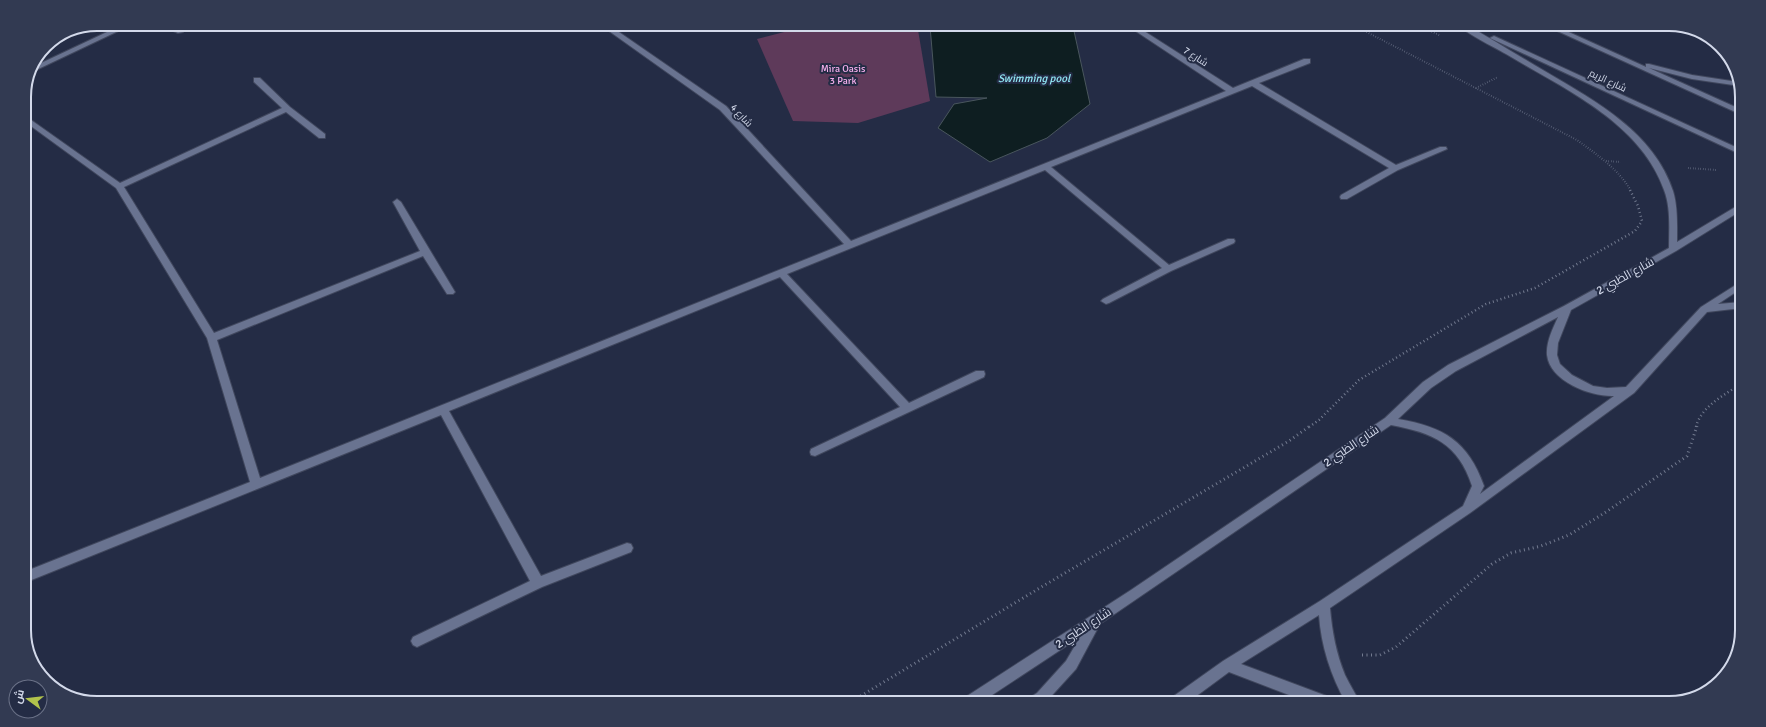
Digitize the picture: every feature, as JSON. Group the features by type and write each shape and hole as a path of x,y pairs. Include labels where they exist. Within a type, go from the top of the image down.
{"street":[{"path":"38,67 115,31"},
{"name":"شارع 4","path":"612,31 723,108 850,245"},
{"name":"شارع 7","path":"1139,31 1232,91"},
{"path":"1472,31 1600,107 1627,128 1657,165 1669,191 1673,217 1673,248"},
{"name":"شارع الريم","path":"1480,31 1735,150"},
{"path":"1561,31 1735,110"},
{"path":"1625,60 1692,77 1733,83"},
{"path":"31,575 1307,61"},
{"path":"258,80 288,108 322,136"},
{"path":"1253,83 1395,168"},
{"path":"119,186 288,108"},
{"path":"31,122 119,186 212,338 256,484"},
{"path":"1344,197 1395,168 1443,149"},
{"path":"1045,166 1168,269"},
{"path":"397,202 425,252 450,292"},
{"name":"شارع الظبي 2","path":"980,696 1096,620 1389,420 1427,385 1452,368 1567,308 1673,248 1735,210"},
{"path":"1106,301 1168,269 1231,241"},
{"path":"212,338 425,252"},
{"path":"781,273 908,409"},
{"path":"1186,696 1228,666 1324,605 1466,510 1630,390 1704,309 1735,289"},
{"path":"1704,309 1735,306"},
{"path":"1567,308 1552,345 1552,357 1559,370 1575,382 1595,391 1615,393 1630,390"},
{"path":"815,452 980,374"},
{"path":"443,409 538,583"},
{"path":"1389,420 1430,430 1449,441 1464,455 1474,470 1478,486 1466,510"},
{"path":"417,641 538,583 627,548"},
{"path":"1324,605 1325,629 1331,655 1348,696"},
{"path":"1043,696 1071,665 1096,620"},
{"path":"1228,666 1308,696"}],"path":[{"path":"862,696 1043,586 1288,441 1319,420 1358,380 1486,304 1535,288 1635,231 1642,221 1640,207 1627,182 1605,161 1577,140 1365,31"},
{"path":"1331,655 1380,655 1396,647 1492,564 1511,553 1541,546 1570,535 1606,512 1687,456 1695,434 1698,420 1703,411 1735,388"}],"green space":[{"name":"Mira Oasis 3 Park","path":"788,31 918,31 930,101 858,123 793,121 757,39"}],"water":[{"name":"Swimming pool","path":"930,31 1074,31 1090,104 1047,138 990,162 938,128 954,104 987,98 936,97"}]}
